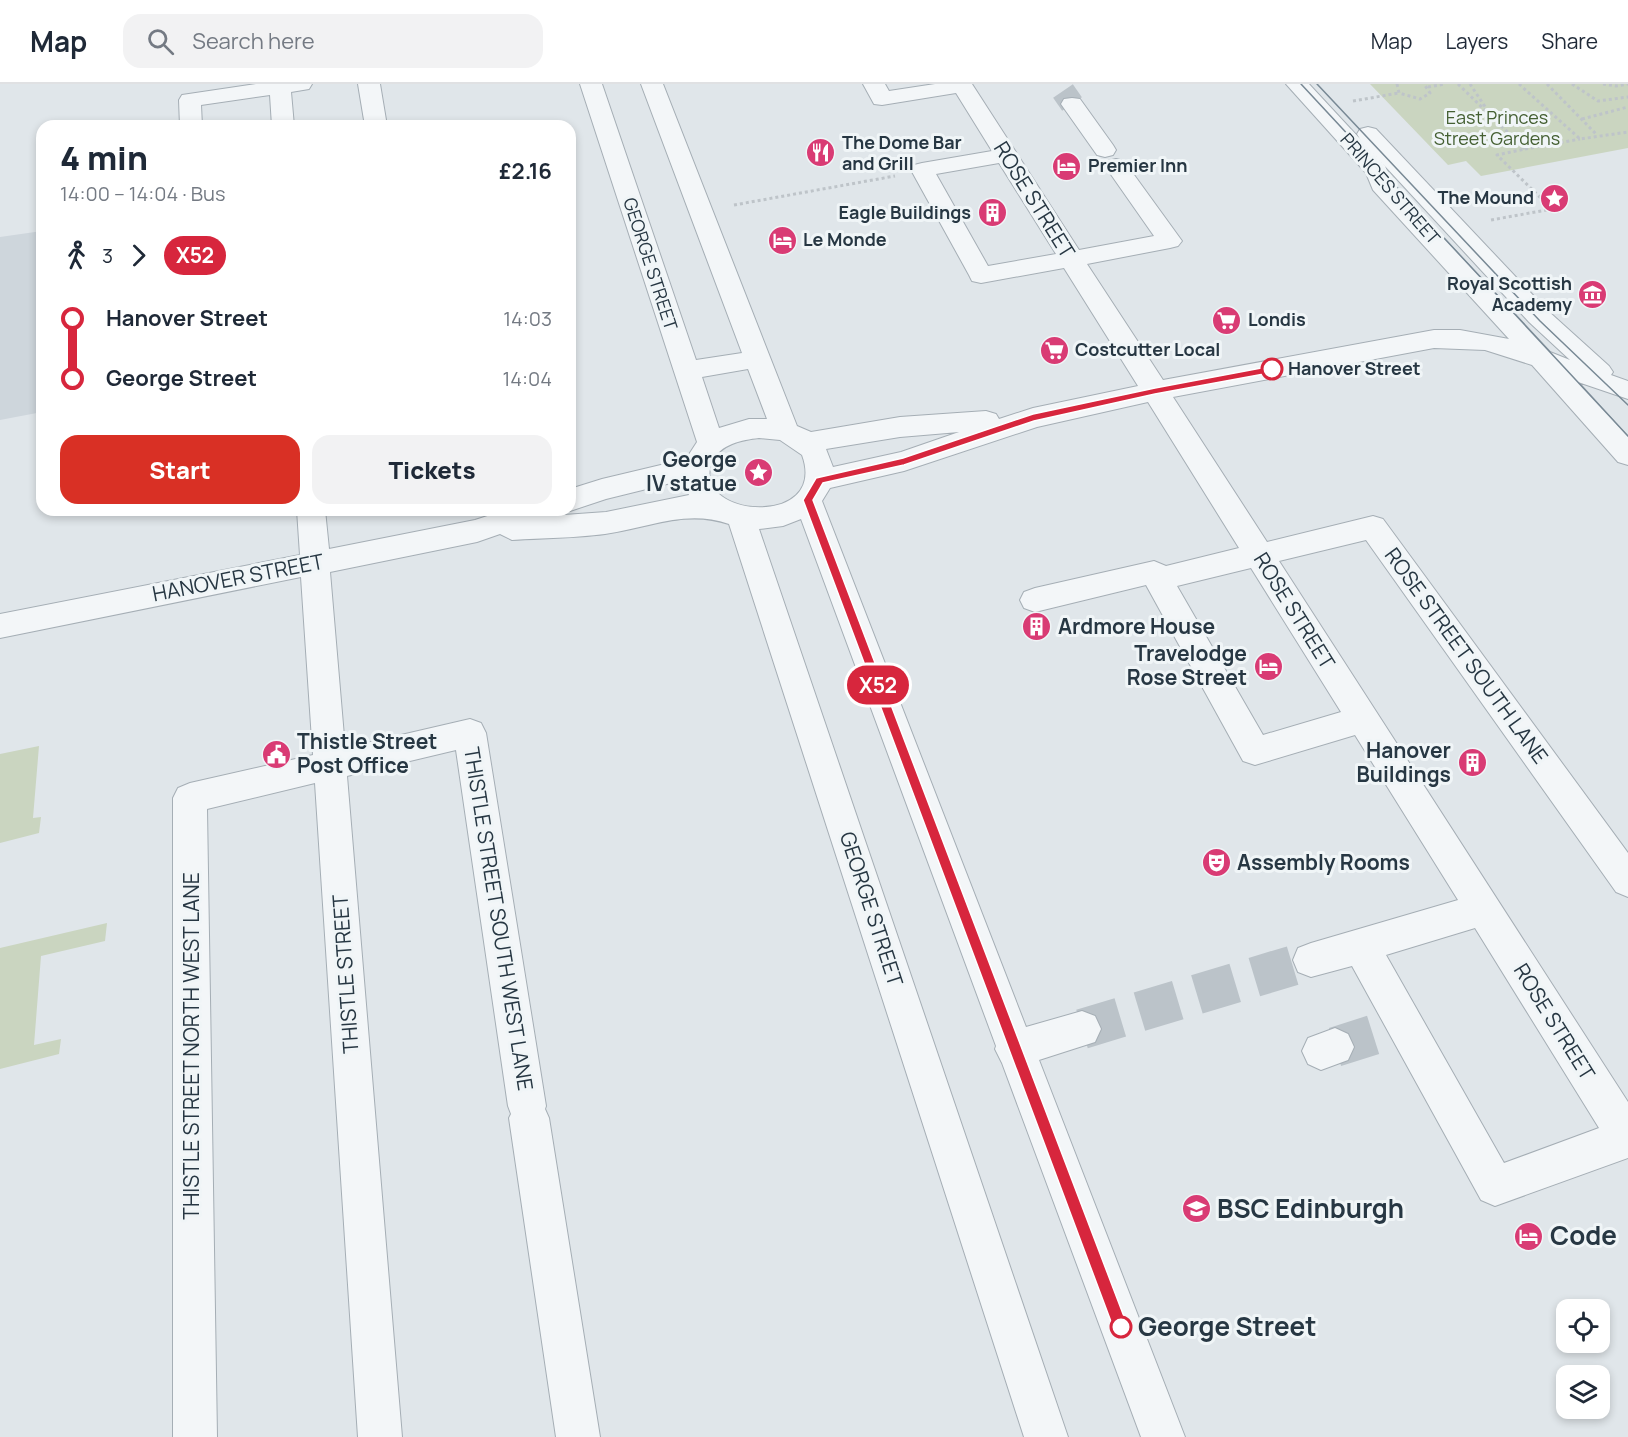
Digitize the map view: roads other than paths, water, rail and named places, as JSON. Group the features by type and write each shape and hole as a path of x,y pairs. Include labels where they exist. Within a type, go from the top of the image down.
{"street":[{"path":"369,84 375,120"},
{"name":"GEORGE STREET","path":"591,84 686,371 704,456 696,477 702,493 729,512 1046,1437"},
{"path":"652,84 757,359 796,437 818,459 814,490 1014,1049 1162,1437"},
{"path":"874,84 882,99 961,85"},
{"name":"PRINCES STREET","path":"1297,84 1377,171 1381,185 1485,296 1628,455"},
{"name":"PRINCES STREET","path":"1322,84 1538,316 1577,354 1624,391"},
{"path":"190,120 190,100 287,85 284,120"},
{"name":"ROSE STREET","path":"961,85 1628,1138"},
{"path":"1006,155 922,170 981,275 1170,241 1064,93"},
{"path":"729,512 778,516 800,507 814,490 1033,418 1155,391 1434,339 1460,337 1496,343 1624,391"},
{"path":"686,371 757,359"},
{"path":"576,498 704,456 721,437 745,429 759,428 796,437 1033,418"},
{"name":"HANOVER STREET","path":"0,626 477,531 606,523 690,506 729,512"},
{"name":"THISTLE STREET","path":"311,516 380,1437"},
{"name":"HANOVER STREET","path":"477,531 521,516"},
{"name":"ROSE STREET SOUTH LANE","path":"1258,554 1373,527 1628,880"},
{"path":"1158,579 1258,554"},
{"path":"1035,600 1154,572 1255,751 1363,719"},
{"name":"THISTLE STREET SOUTH WEST LANE","path":"330,766 470,733 578,1437"},
{"name":"THISTLE STREET NORTH WEST LANE","path":"195,1437 190,798 330,766"},
{"path":"1311,960 1483,909"},
{"path":"1361,946 1394,1029 1495,1186 1628,1138"},
{"path":"1014,1049 1082,1029"}],"tunnel":[{"path":"1063,91 1072,104"},
{"path":"1082,1029 1311,960"},
{"path":"1335,1047 1382,1032"}],"tram line":[{"path":"1301,84 1628,436"},
{"path":"1317,84 1540,321 1628,405"}],"place":[{"name":"The Dome Bar and Grill","path":"821,153"},
{"name":"Premier Inn","path":"1067,166"},
{"name":"The Mound","path":"1555,198"},
{"name":"Eagle Buildings","path":"992,213"},
{"name":"Le Monde","path":"782,240"},
{"name":"Royal Scottish Academy","path":"1593,294"},
{"name":"Londis","path":"1227,320"},
{"name":"Costcutter Local","path":"1054,350"},
{"name":"Hanover Street","path":"1272,369"},
{"name":"George IV statue","path":"758,472"},
{"name":"Ardmore House","path":"1037,627"},
{"name":"Travelodge Rose Street","path":"1268,666"},
{"name":"Thistle Street Post Office","path":"276,754"},
{"name":"Hanover Buildings","path":"1472,763"},
{"name":"Assembly Rooms","path":"1216,863"},
{"name":"BSC Edinburgh","path":"1196,1209"},
{"name":"Code","path":"1529,1236"},
{"name":"George Street","path":"1121,1327"}],"park label":[{"name":"East Princes Street Gardens","path":"1497,128"}]}
